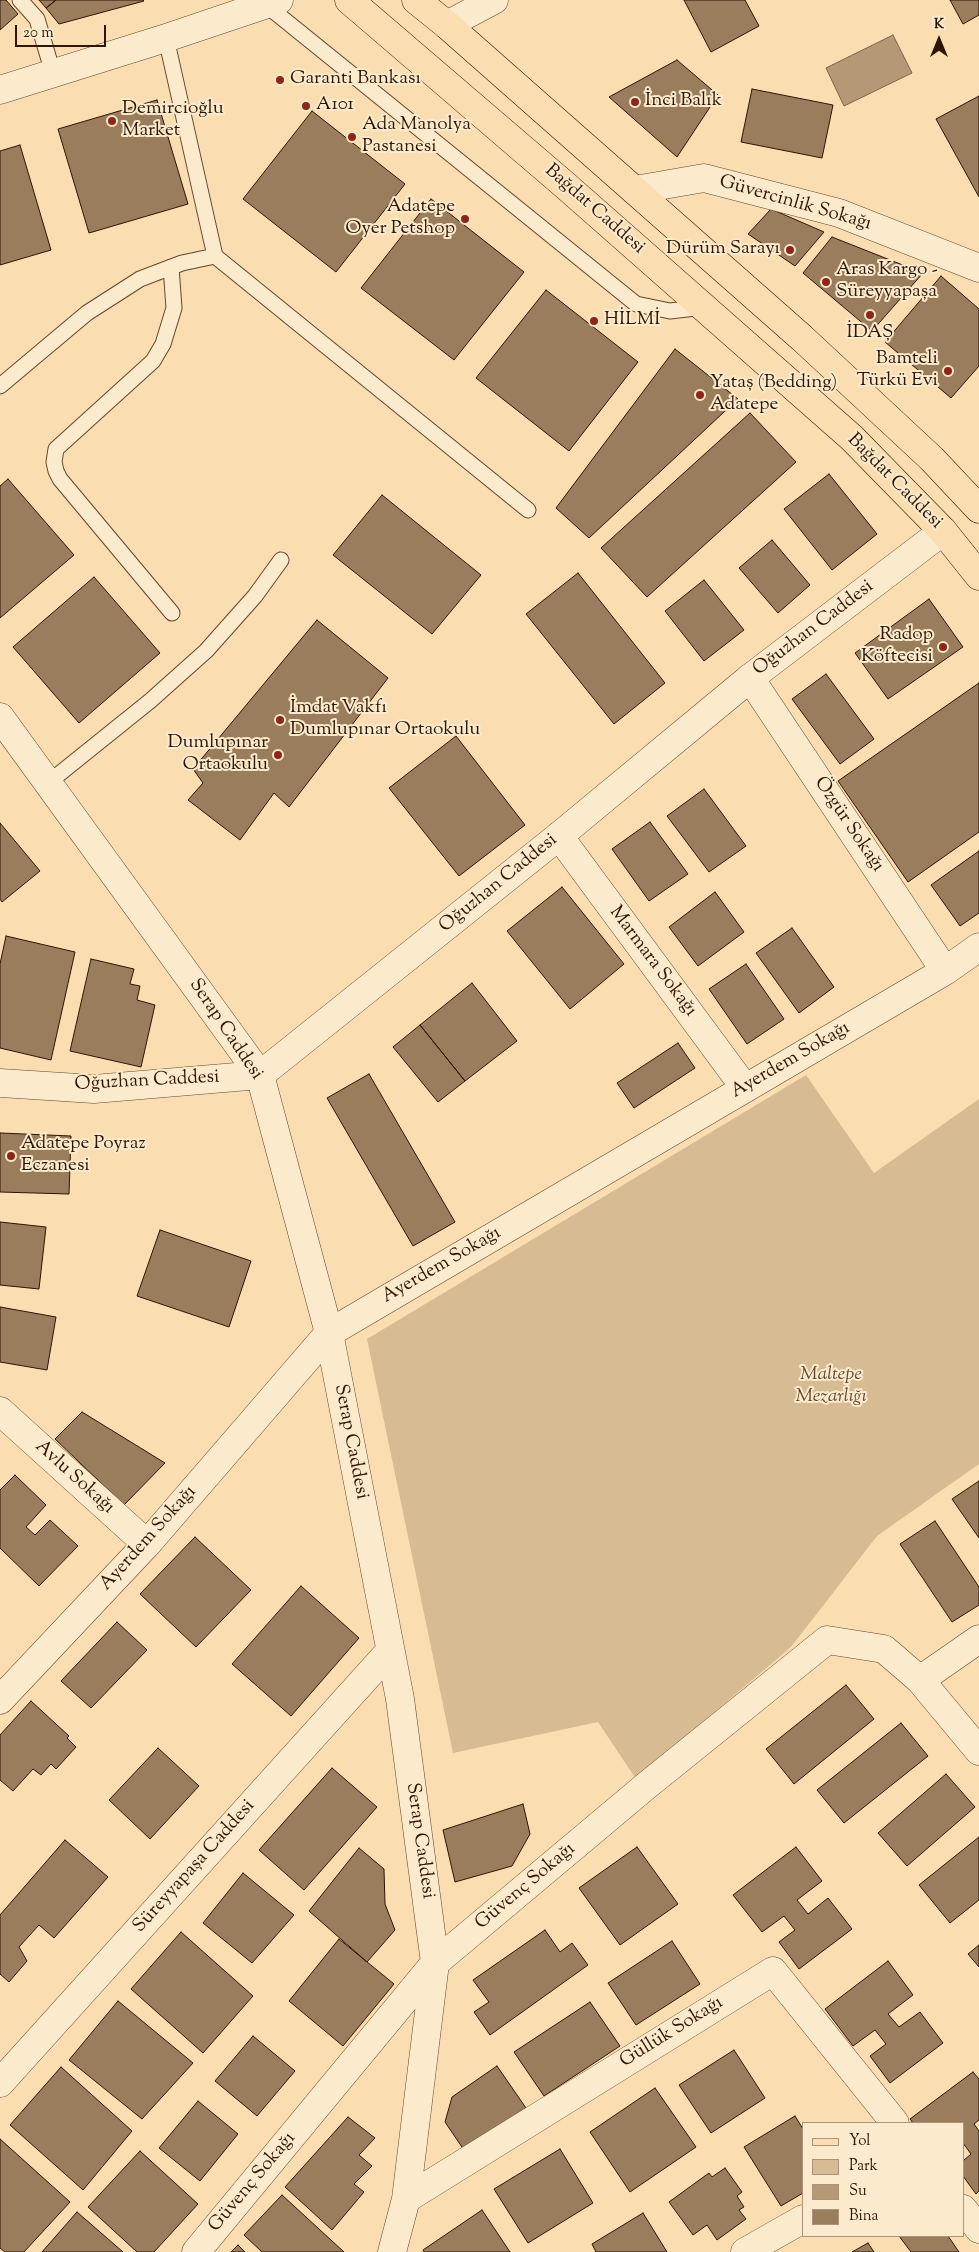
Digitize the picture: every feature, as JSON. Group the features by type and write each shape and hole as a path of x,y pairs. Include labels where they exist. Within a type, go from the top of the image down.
{"main road":[{"name":"Bağdat Caddesi","path":"350,0 852,438 943,531 979,576"},
{"path":"416,0 447,25 802,338 932,459 979,509"}],"street":[{"path":"447,25 494,0"},
{"path":"0,90 272,3"},
{"name":"Güvercinlik Sokağı","path":"635,190 704,178 839,213 979,268"},
{"name":"Oğuzhan Caddesi","path":"0,1082 94,1089 260,1076 559,836 750,678 943,531"},
{"name":"Özgür Sokağı","path":"750,678 945,971"},
{"name":"Serap Caddesi","path":"0,717 260,1076 329,1333 400,1699 435,1963 406,2199 392,2252"},
{"name":"Marmara Sokağı","path":"559,836 745,1088"},
{"name":"Ayerdem Sokağı","path":"0,1700 147,1544 329,1333 945,971 979,948"},
{"name":"Avlu Sokağı","path":"0,1411 147,1544"},
{"path":"920,1680 979,1639"},
{"name":"Güvenç Sokağı","path":"196,2252 435,1963 646,1786 827,1640 884,1649 920,1680 979,1751"},
{"name":"Süreyyapaşa Caddesi","path":"0,2083 390,1651"},
{"name":"Güllük Sokağı","path":"406,2199 773,1971 894,2122"},
{"path":"964,2210 979,2229"},
{"path":"745,2252 802,2220"}],"lane":[{"path":"20,0 37,19 53,73"},
{"path":"272,3 636,304 670,311 704,307"},
{"path":"166,38 214,256 528,510"},
{"path":"0,386 87,313 140,279 171,267 214,256"},
{"path":"171,267 174,308 171,324 153,362 56,448 54,462 60,479 172,613"},
{"path":"48,783 150,701 206,651 255,596 281,560"}],"green space":[{"name":"Maltepe Mezarlığı","path":"806,1075 874,1173 979,1099 979,1464 877,1536 791,1647 636,1779 598,1722 453,1753 367,1339"}],"water":[{"path":"893,35 912,73 844,106 826,68"}],"building":[{"path":"0,0 6,0 18,14 0,30"},
{"path":"39,0 56,0 46,8"},
{"path":"56,0 144,1 59,24 46,8"},
{"path":"684,0 745,0 759,26 711,52"},
{"path":"950,0 979,0 979,15 963,24"},
{"path":"677,60 718,95 677,157 609,97"},
{"path":"752,89 833,105 822,158 741,142"},
{"path":"979,96 979,197 936,119"},
{"path":"157,100 188,204 89,233 58,129"},
{"path":"312,111 405,184 336,272 243,199"},
{"path":"20,145 51,250 0,265 0,151"},
{"path":"431,199 524,272 454,360 361,288"},
{"name":"Dürüm Sarayı","path":"771,209 824,232 795,266 748,234"},
{"path":"832,237 923,273 872,331 803,273"},
{"path":"941,276 979,309 979,366 951,398 885,342"},
{"path":"546,290 638,362 569,451 476,378"},
{"path":"675,349 738,399 589,538 556,508"},
{"path":"750,413 796,462 647,597 601,548"},
{"path":"829,474 877,534 832,570 784,509"},
{"path":"8,479 74,555 0,618 0,486"},
{"path":"382,495 481,575 432,634 333,555"},
{"path":"772,540 810,585 778,613 739,568"},
{"path":"578,573 665,683 614,724 526,614"},
{"path":"94,577 160,653 79,723 13,647"},
{"path":"704,580 744,630 704,661 665,611"},
{"path":"929,599 963,647 888,699 855,653"},
{"path":"317,620 388,678 289,807 274,793 240,840 188,800 203,783 193,769"},
{"path":"826,674 874,739 840,764 792,699"},
{"path":"979,683 979,832 908,882 838,781"},
{"path":"456,736 525,825 459,876 389,788"},
{"path":"704,789 746,846 709,872 667,816"},
{"path":"650,822 688,874 649,901 612,849"},
{"path":"0,823 40,871 2,902 0,899"},
{"path":"979,851 979,913 960,926 931,885"},
{"path":"562,887 624,964 570,1009 507,931"},
{"path":"715,892 744,932 698,966 669,927"},
{"path":"792,928 834,987 799,1013 756,953"},
{"path":"6,936 75,952 51,1060 0,1048 0,964"},
{"path":"91,959 134,969 130,984 140,986 137,1000 155,1005 141,1067 70,1051"},
{"path":"746,964 784,1019 747,1044 709,989"},
{"path":"472,983 517,1041 465,1081 420,1025"},
{"path":"420,1025 465,1081 438,1102 393,1047"},
{"path":"678,1043 695,1068 634,1108 617,1083"},
{"path":"369,1074 455,1222 413,1246 327,1098"},
{"path":"0,1133 71,1136 69,1194 0,1192"},
{"path":"0,1222 46,1227 39,1289 0,1285"},
{"path":"160,1230 251,1261 229,1327 137,1296"},
{"path":"0,1307 56,1317 47,1370 0,1362"},
{"path":"82,1412 165,1463 124,1505 55,1439"},
{"path":"15,1475 46,1505 26,1527 35,1535 50,1520 78,1546 39,1586 0,1548 0,1490"},
{"path":"979,1481 979,1538 952,1499"},
{"path":"935,1521 979,1587 979,1605 952,1622 900,1544"},
{"path":"195,1537 251,1590 196,1647 140,1594"},
{"path":"301,1586 359,1638 291,1716 232,1664"},
{"path":"117,1622 147,1650 91,1708 61,1681"},
{"path":"846,1685 874,1719 794,1784 766,1749"},
{"path":"31,1701 69,1736 67,1738 76,1747 56,1769 51,1764 41,1775 33,1769 13,1791 0,1780 0,1735"},
{"path":"901,1723 928,1756 844,1823 817,1790"},
{"path":"158,1748 199,1786 150,1839 109,1800"},
{"path":"332,1768 377,1807 304,1890 259,1850"},
{"path":"946,1774 975,1807 907,1866 878,1833"},
{"path":"523,1804 530,1834 512,1866 455,1882 443,1830"},
{"path":"979,1837 979,1900 950,1923 919,1885"},
{"path":"65,1840 108,1877 54,1938 39,1925 19,1947 27,1961 9,1982 0,1974 0,1915"},
{"path":"637,1847 678,1904 620,1945 579,1888"},
{"path":"796,1847 822,1881 797,1900 808,1914 828,1898 852,1929 799,1969 779,1942 795,1930 784,1916 762,1932 733,1895"},
{"path":"359,1848 384,1869 385,1904 395,1930 367,1962 309,1911"},
{"path":"243,1873 294,1915 252,1963 203,1923"},
{"path":"545,1930 560,1952 572,1943 588,1965 490,2035 474,2012 489,2002 473,1980"},
{"path":"181,1932 253,1996 203,2053 131,1989"},
{"path":"339,1939 394,1984 343,2046 289,2001"},
{"path":"672,1941 700,1984 636,2025 608,1983"},
{"path":"979,1945 979,1967 968,1954"},
{"path":"888,1961 913,1995 888,2014 899,2027 920,2012 943,2043 890,2083 870,2056 886,2044 875,2030 853,2046 825,2009"},
{"path":"118,2001 193,2063 142,2119 69,2060"},
{"path":"590,2002 620,2046 544,2096 514,2052"},
{"path":"253,2036 295,2071 257,2116 215,2081"},
{"path":"734,2050 765,2098 711,2133 679,2085"},
{"path":"497,2066 526,2108 464,2150 445,2122 452,2097"},
{"path":"61,2067 132,2131 83,2190 10,2125"},
{"path":"973,2072 979,2079 979,2120 974,2124 979,2131 979,2191 976,2194 964,2177 964,2160 971,2154 964,2144 964,2122 912,2122 910,2119"},
{"path":"655,2088 696,2147 630,2192 590,2132"},
{"path":"198,2101 238,2134 200,2181 159,2148"},
{"path":"795,2116 802,2127 802,2194 781,2206 744,2147"},
{"path":"348,2117 375,2138 359,2155 372,2166 354,2184 364,2192 332,2230 285,2187"},
{"path":"0,2139 70,2202 24,2252 5,2252 0,2248"},
{"path":"560,2149 593,2203 528,2243 494,2189"},
{"path":"140,2151 198,2204 154,2252 137,2252 88,2207"},
{"path":"725,2168 742,2192 737,2196 744,2207 739,2210 746,2219 717,2240 707,2225 693,2235 669,2202 709,2173 712,2177"},
{"path":"282,2195 344,2252 262,2252 244,2235"},
{"path":"482,2210 510,2252 424,2252 423,2250"},
{"path":"77,2212 123,2252 42,2252"},
{"path":"643,2213 667,2252 596,2252 592,2244"},
{"path":"900,2237 949,2237 959,2252 911,2252"},
{"path":"868,2243 874,2252 852,2252"},
{"path":"238,2245 245,2252 231,2252"}],"place":[{"name":"Garanti Bankası","path":"280,80"},
{"name":"İnci Balık","path":"635,102"},
{"name":"A101","path":"306,106"},
{"name":"Demircioğlu Market","path":"112,121"},
{"name":"Ada Manolya Pastanesi","path":"352,137"},
{"name":"Adatepe Oyer Petshop","path":"465,219"},
{"name":"Dürüm Sarayı","path":"790,250"},
{"name":"Aras Kargo - Süreyyapaşa","path":"826,282"},
{"name":"İDAŞ","path":"870,315"},
{"name":"HİLMİ","path":"594,321"},
{"name":"Bamteli Türkü Evi","path":"948,371"},
{"name":"Yataş (Bedding) Adatepe","path":"700,395"},
{"name":"Radop Köftecisi","path":"943,647"},
{"name":"İmdat Vakfı Dumlupınar Ortaokulu","path":"280,720"},
{"name":"Dumlupınar Ortaokulu","path":"278,755"},
{"name":"Adatepe Poyraz Eczanesi","path":"11,1156"}]}
